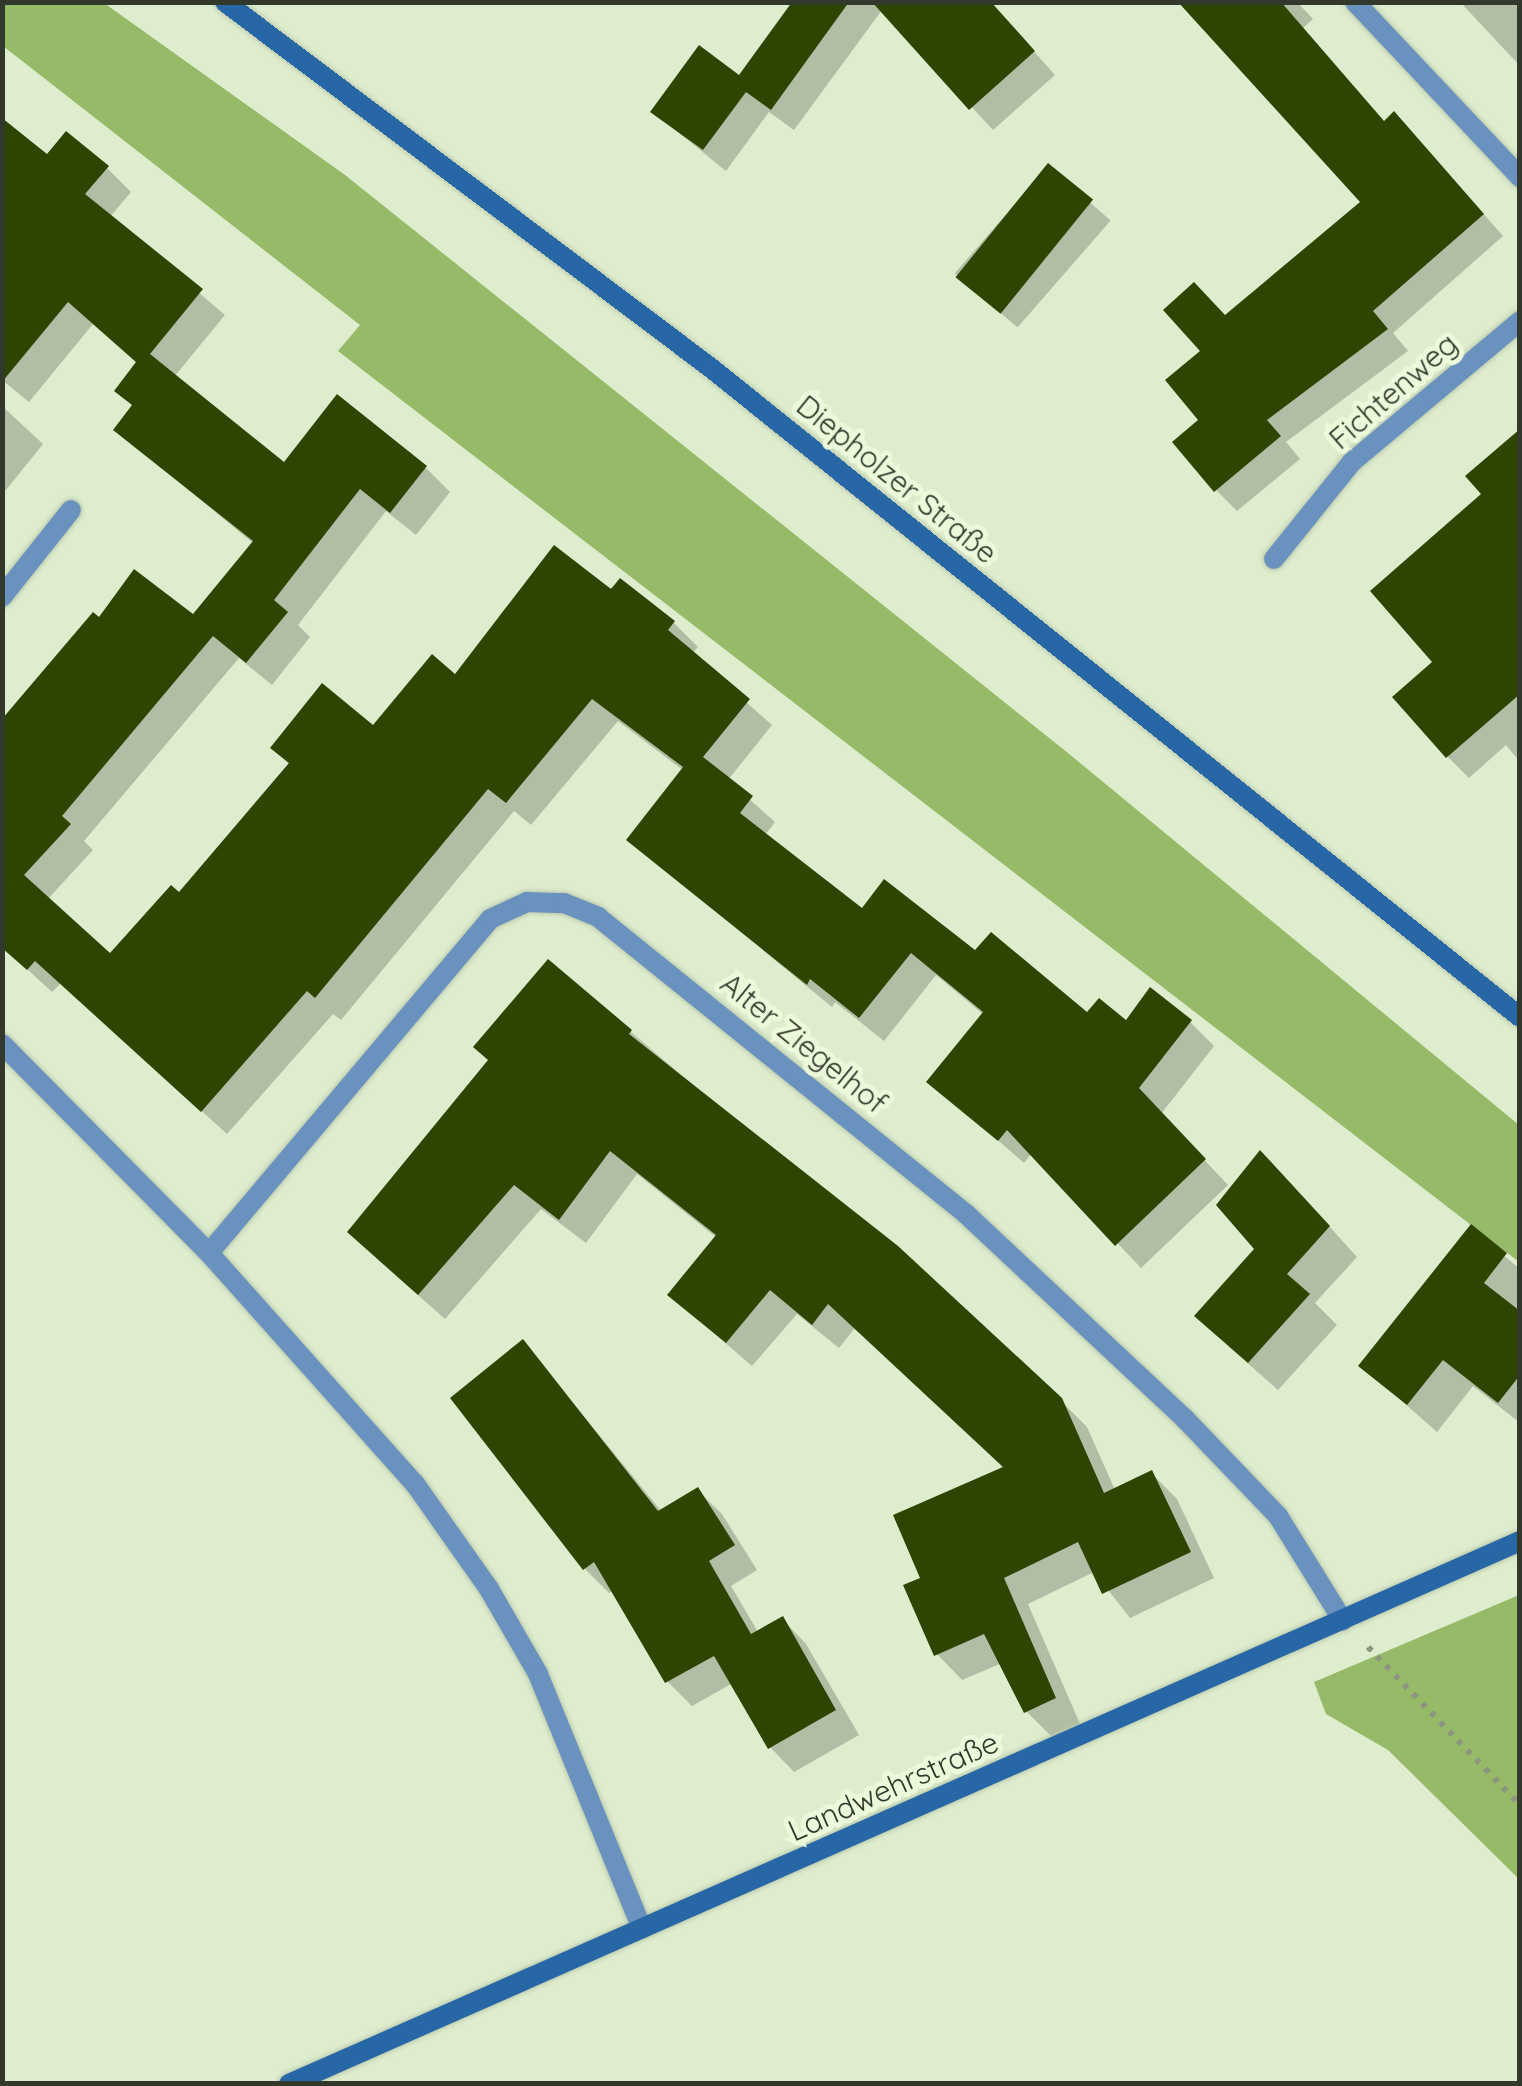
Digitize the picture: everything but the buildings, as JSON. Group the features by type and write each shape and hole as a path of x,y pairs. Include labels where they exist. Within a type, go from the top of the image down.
{"main road":[{"name":"Diepholzer Straße","path":"225,2 711,368 1520,1017"},
{"name":"Landwehrstraße","path":"289,2084 1520,1541"}],"street":[{"path":"1355,2 1520,177"},
{"name":"Fichtenweg","path":"1274,559 1352,462 1520,321"},
{"path":"2,596 71,510"},
{"name":"Alter Ziegelhof","path":"209,1253 476,933 526,902 564,903 598,916 966,1214 1278,1516 1343,1620"},
{"path":"2,1044 209,1253 416,1484 489,1589 538,1674 642,1930"}],"path":[{"path":"1343,1620 1520,1805"}],"green space":[{"path":"2,3 104,3 345,175 1068,753 1519,1125 1519,1262 338,351 360,325 3,46"},
{"path":"1519,1595 1519,1879 1388,1750 1326,1714 1314,1682"}]}
